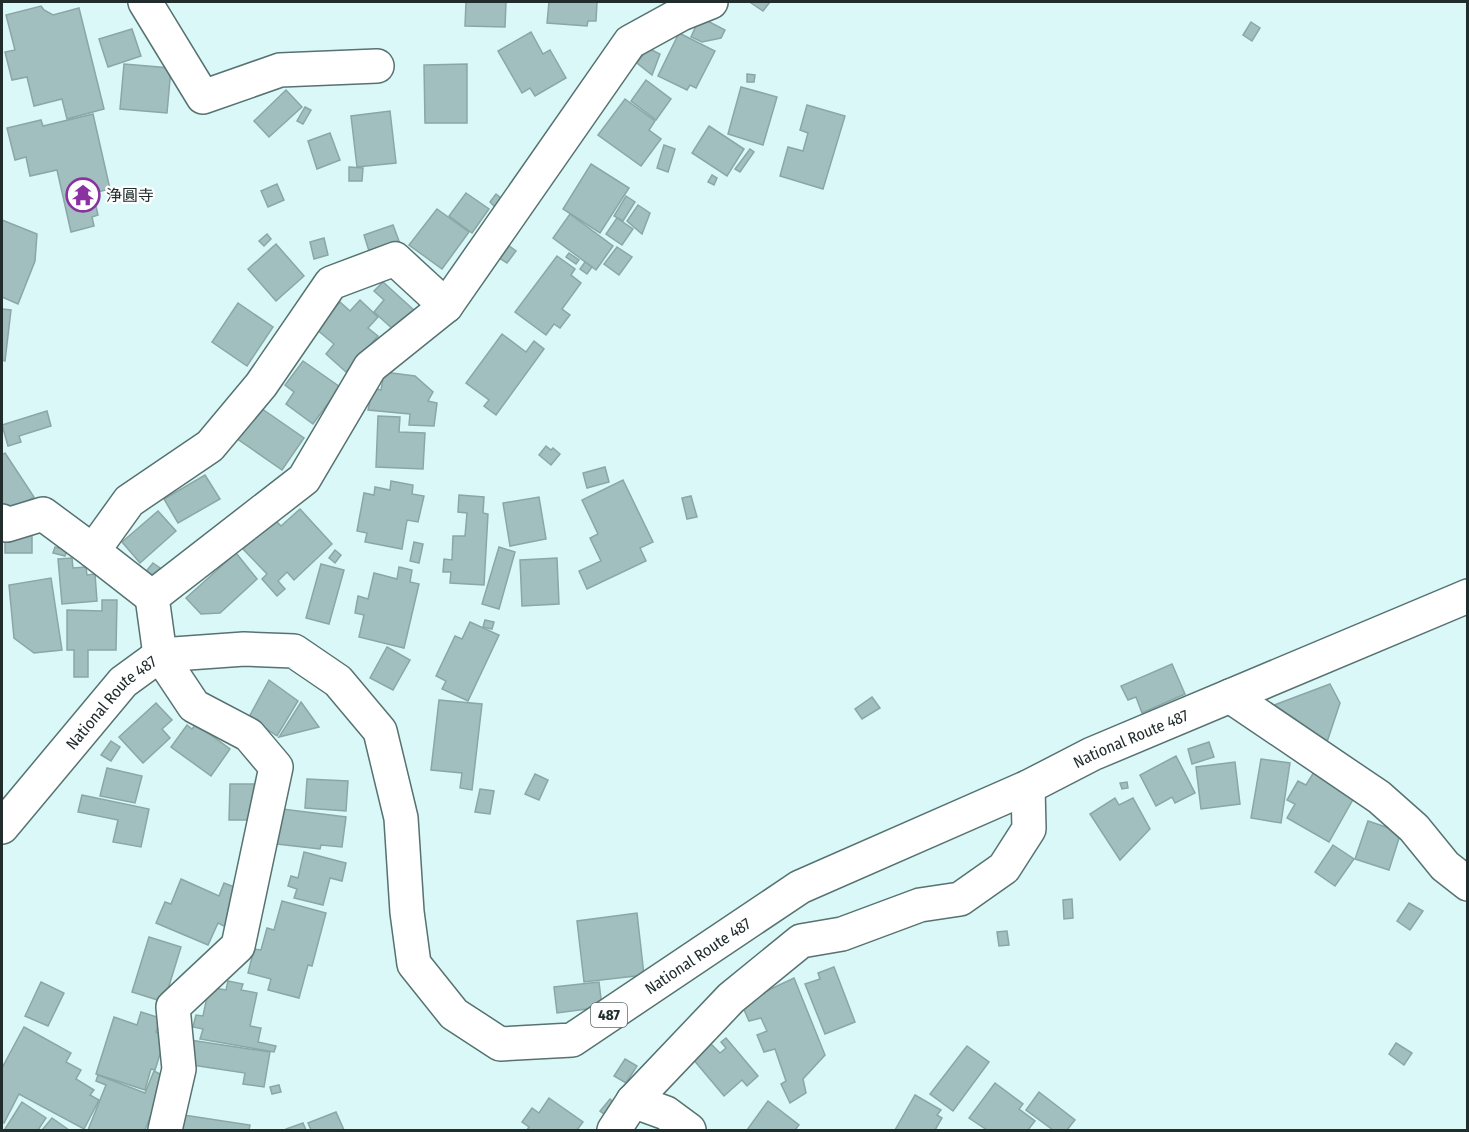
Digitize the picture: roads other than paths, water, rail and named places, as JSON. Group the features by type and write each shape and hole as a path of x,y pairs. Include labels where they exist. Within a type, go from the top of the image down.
{"main road":[{"path":"145,2 203,97 280,70 377,66"},
{"path":"152,597 304,479 370,367 446,306 630,42 681,14 711,2"},
{"path":"93,551 129,501 210,446 261,385 330,283 395,259 446,306"},
{"path":"2,521 7,525 43,514 152,597 160,655 194,706 249,735 276,767 238,946 173,1006 179,1069 165,1131"},
{"name":"National Route 487","path":"2,826 123,682 160,655 244,649 294,651 338,681 380,731 401,818 407,912 414,964 454,1014 500,1044 572,1040 800,887 1028,787 1092,754 1467,596"},
{"path":"1230,696 1379,797 1414,828 1445,866 1467,884"},
{"path":"614,1131 633,1101 731,998 801,941 842,934 920,905 960,899 1004,868 1029,829 1028,787"},
{"path":"633,1101 666,1113 688,1131"}],"place":[{"name":"浄圓寺","path":"83,195"}]}
